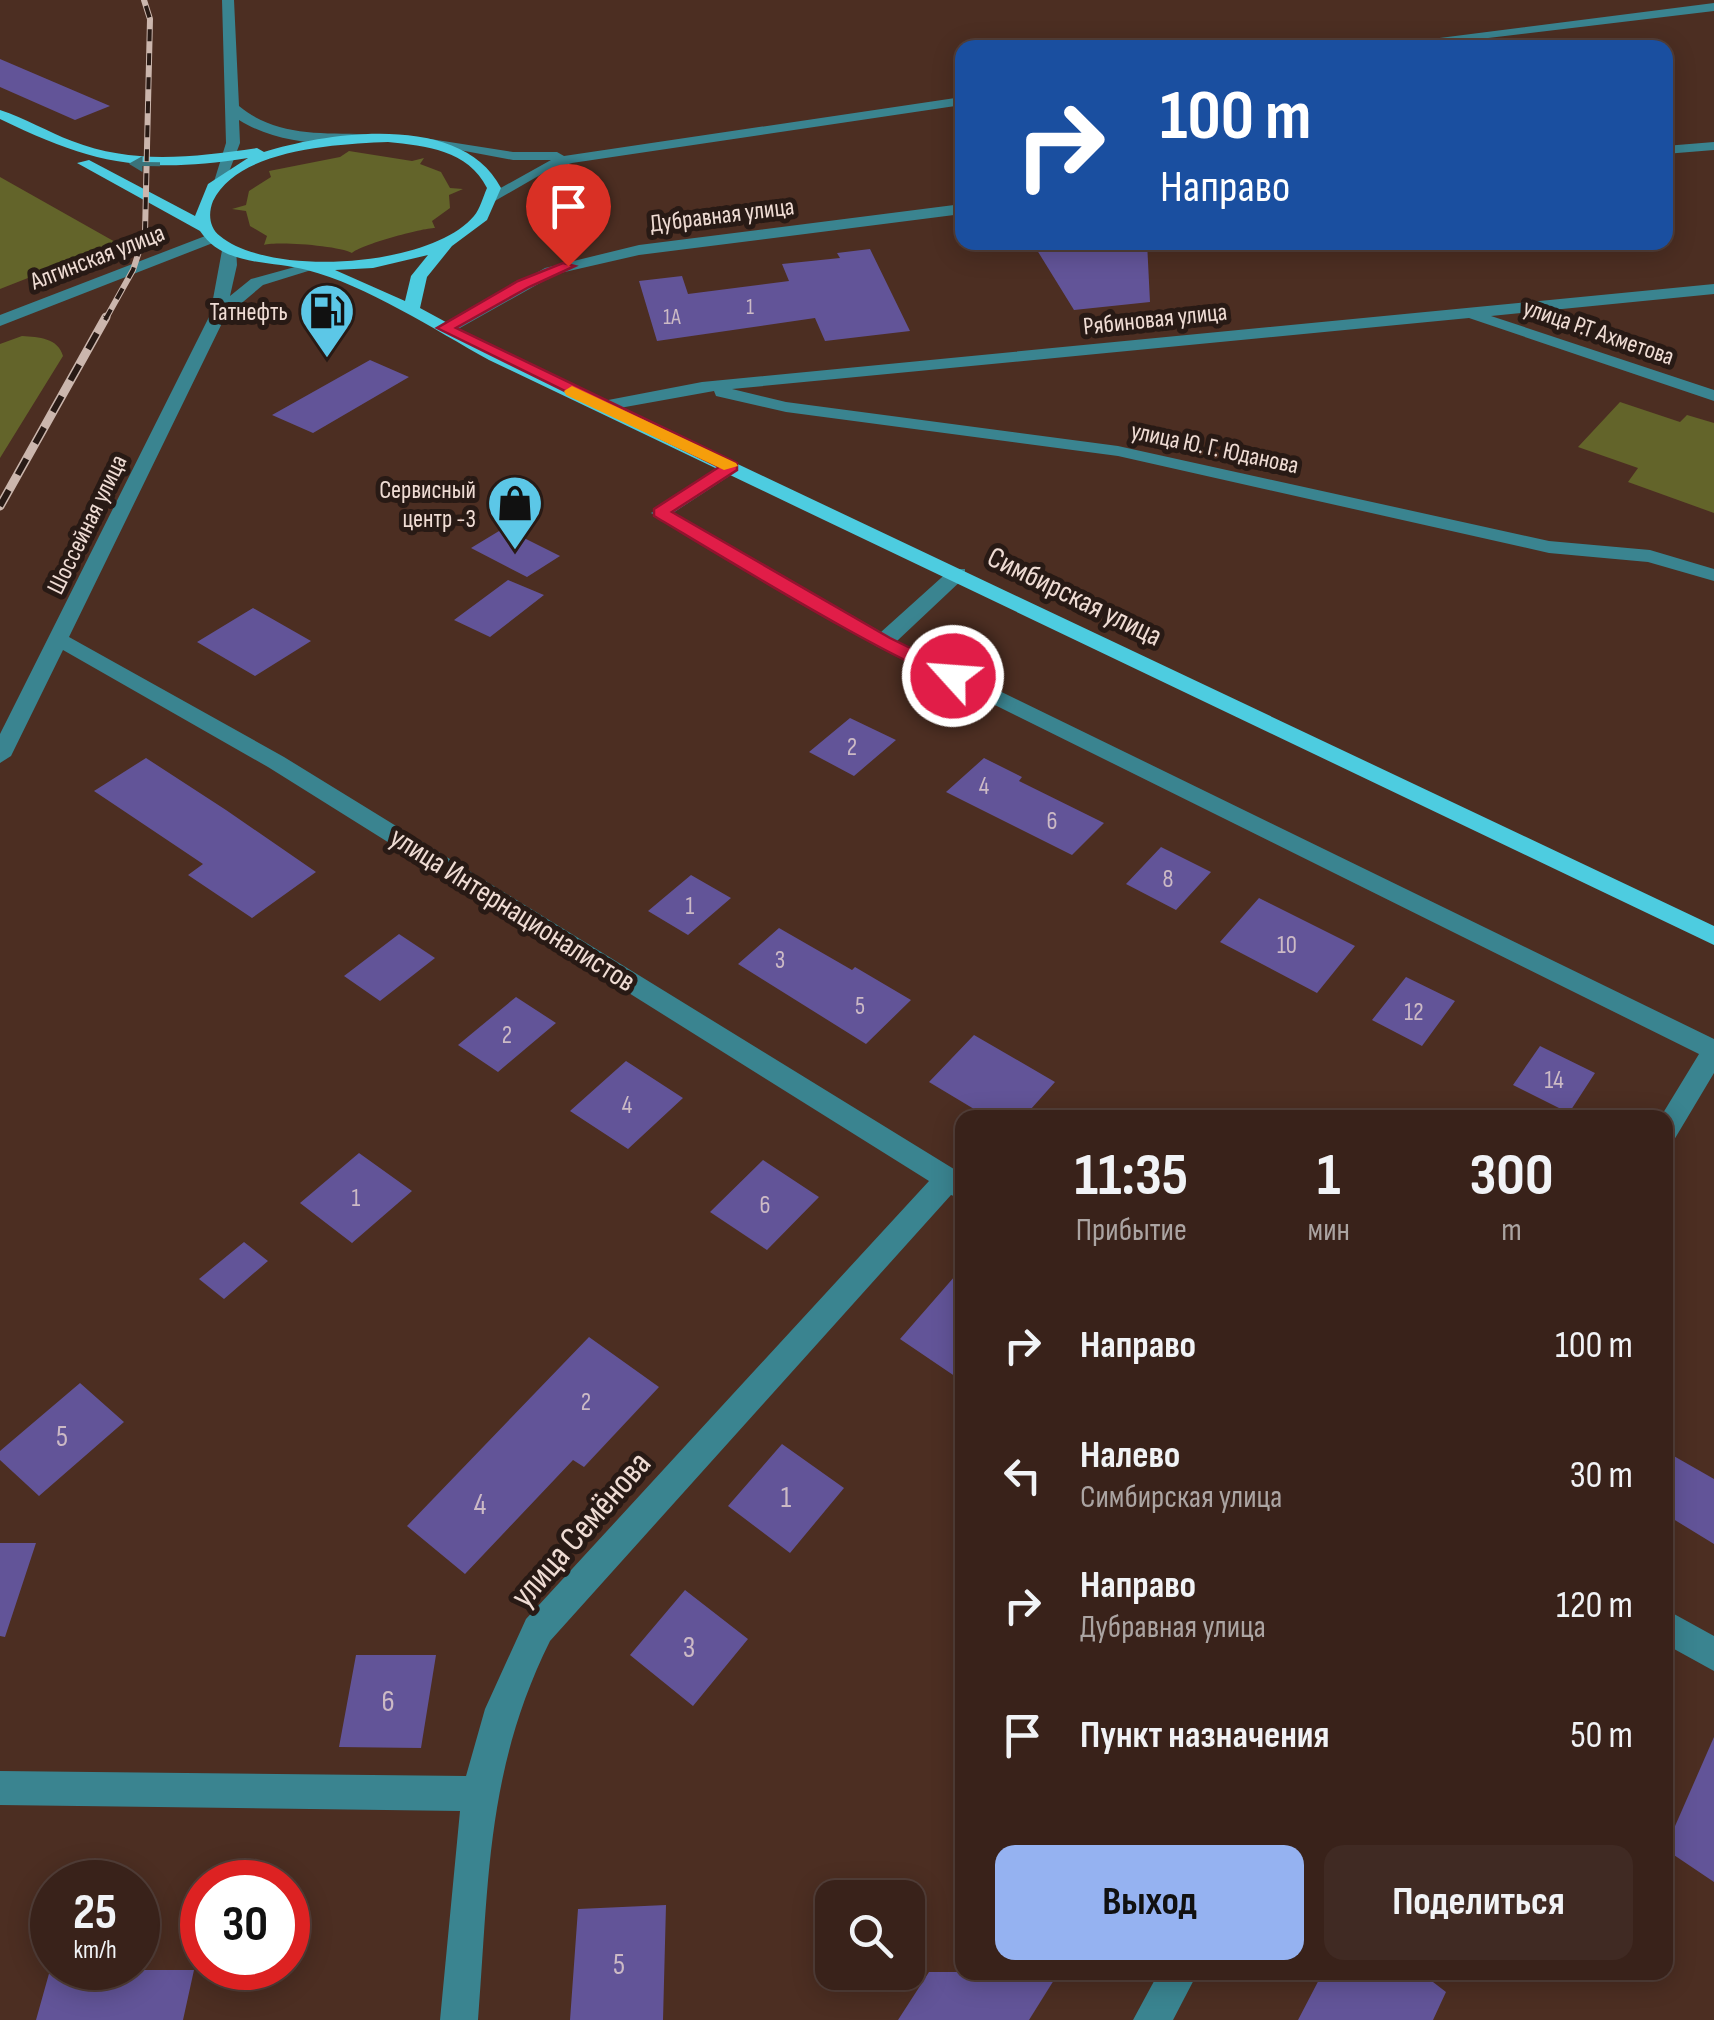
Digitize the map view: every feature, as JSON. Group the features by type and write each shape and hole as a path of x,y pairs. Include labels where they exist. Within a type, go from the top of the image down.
{"main road":[{"path":"0,114 56,142 134,165 182,163 232,150 364,138 422,142 452,149 490,176 493,198 484,214 448,241 420,276 411,310"},
{"path":"56,142 81,161 215,238 268,262 313,268 392,260 448,241"},
{"path":"215,238 203,205 216,186 262,158 311,144"},
{"name":"Симбирская улица","path":"313,268 411,310 603,406 1714,936"}],"street":[{"path":"216,186 232,150 228,0"},
{"path":"1435,40 1714,7"},
{"path":"493,198 542,168 588,156 955,103"},
{"path":"233,108 242,118 273,132 364,138"},
{"path":"422,142 512,156 588,156"},
{"path":"1673,149 1714,146"},
{"name":"Дубравная улица","path":"445,328 524,284 596,259 639,250 955,210"},
{"path":"215,238 229,265 218,315"},
{"name":"Алгинская улица","path":"0,321 215,238"},
{"path":"218,315 257,282 313,268"},
{"name":"Рябиновая улица","path":"603,406 702,387 1714,288"},
{"name":"улица Р.Т Ахметова","path":"1467,313 1714,396"},
{"name":"Шоссейная улица","path":"0,756 218,315"},
{"name":"улица Ю. Г. Юданова","path":"702,387 786,407 1118,451 1549,547 1650,556 1714,575"},
{"path":"731,467 660,512 884,642 1714,1051 1673,1119"},
{"path":"884,642 958,574"},
{"name":"улица Интернационалистов","path":"58,639 276,762 955,1184"},
{"name":"улица Семёнова","path":"459,2020 480,1794 493,1734 512,1682 538,1630 955,1184"},
{"path":"1673,1629 1714,1655"},
{"path":"0,1788 480,1794"},
{"path":"1152,2020 1175,1980"}],"shaded area":[{"path":"349,151 412,161 424,158 420,164 441,172 450,188 463,189 449,195 450,208 432,221 435,228 352,253 309,245 264,245 267,236 250,226 246,211 232,209 246,205 249,191 271,177 269,171 340,157"},
{"path":"0,177 117,243 0,289"},
{"path":"22,336 52,342 63,356 0,458 0,344"},
{"path":"1620,402 1680,422 1687,415 1714,423 1714,513 1628,482 1638,468 1578,447"}],"building":[{"path":"0,59 110,106 75,120 0,87"},
{"path":"870,249 910,331 825,341 815,318 657,341 639,281 682,276 688,294 789,281 782,264 840,258 837,253"},
{"path":"1037,250 1147,250 1150,302 1074,310"},
{"path":"370,360 409,377 313,433 272,415"},
{"path":"504,528 560,556 527,577 471,548"},
{"path":"508,580 544,595 490,637 454,620"},
{"path":"253,608 311,641 255,676 197,642"},
{"path":"850,718 896,740 854,776 809,752"},
{"path":"146,758 316,872 252,918 188,875 203,864 94,791"},
{"path":"984,758 1022,777 1019,781 1104,823 1072,855 946,792"},
{"path":"1161,847 1211,872 1176,910 1126,884"},
{"path":"691,875 731,898 688,935 648,911"},
{"path":"1259,898 1355,946 1317,993 1220,942"},
{"path":"779,928 911,1000 866,1044 738,964"},
{"path":"399,934 435,958 380,1001 344,976"},
{"path":"1406,977 1455,1001 1422,1046 1372,1020"},
{"path":"516,997 556,1023 498,1072 458,1045"},
{"path":"974,1035 1055,1082 1030,1110 976,1110 929,1082"},
{"path":"1540,1046 1595,1073 1571,1110 1563,1110 1513,1085"},
{"path":"626,1061 683,1098 628,1149 570,1111"},
{"path":"359,1153 412,1191 352,1243 300,1203"},
{"path":"763,1160 819,1197 767,1250 710,1212"},
{"path":"244,1242 268,1261 224,1299 199,1279"},
{"path":"955,1276 955,1376 900,1339"},
{"path":"589,1337 659,1387 584,1467 573,1460 465,1574 407,1526"},
{"path":"80,1383 124,1422 39,1496 0,1460 0,1451"},
{"path":"782,1444 844,1488 790,1553 728,1506"},
{"path":"1673,1456 1714,1479 1714,1544 1673,1519"},
{"path":"0,1543 36,1543 5,1637 0,1636"},
{"path":"685,1590 748,1639 693,1706 630,1655"},
{"path":"356,1655 436,1655 421,1748 339,1747"},
{"path":"1714,1737 1714,1882 1673,1854 1673,1831"},
{"path":"666,1905 663,2020 570,2020 578,1909"},
{"path":"160,1970 180,1970 180,1990 190,1990 183,2020 36,2020 44,1990 160,1990"},
{"path":"929,1972 955,1972 955,1980 1054,1980 1029,2020 898,2020 917,1990 925,1990"},
{"path":"1319,1980 1430,1980 1446,1992 1433,2020 1298,2020"}],"railway":[{"path":"105,320 133,270 145,233 150,19 144,0"},
{"path":"0,506 106,317"}],"slow traffic":[{"path":"572,391 730,466"}],"place":[{"name":"Татнефть","path":"327,360"},
{"name":"Сервисный центр -3","path":"515,552"}],"route":[{"path":"568,266 524,284 445,328 495,356 731,467 660,512 884,642 953,676"}]}
